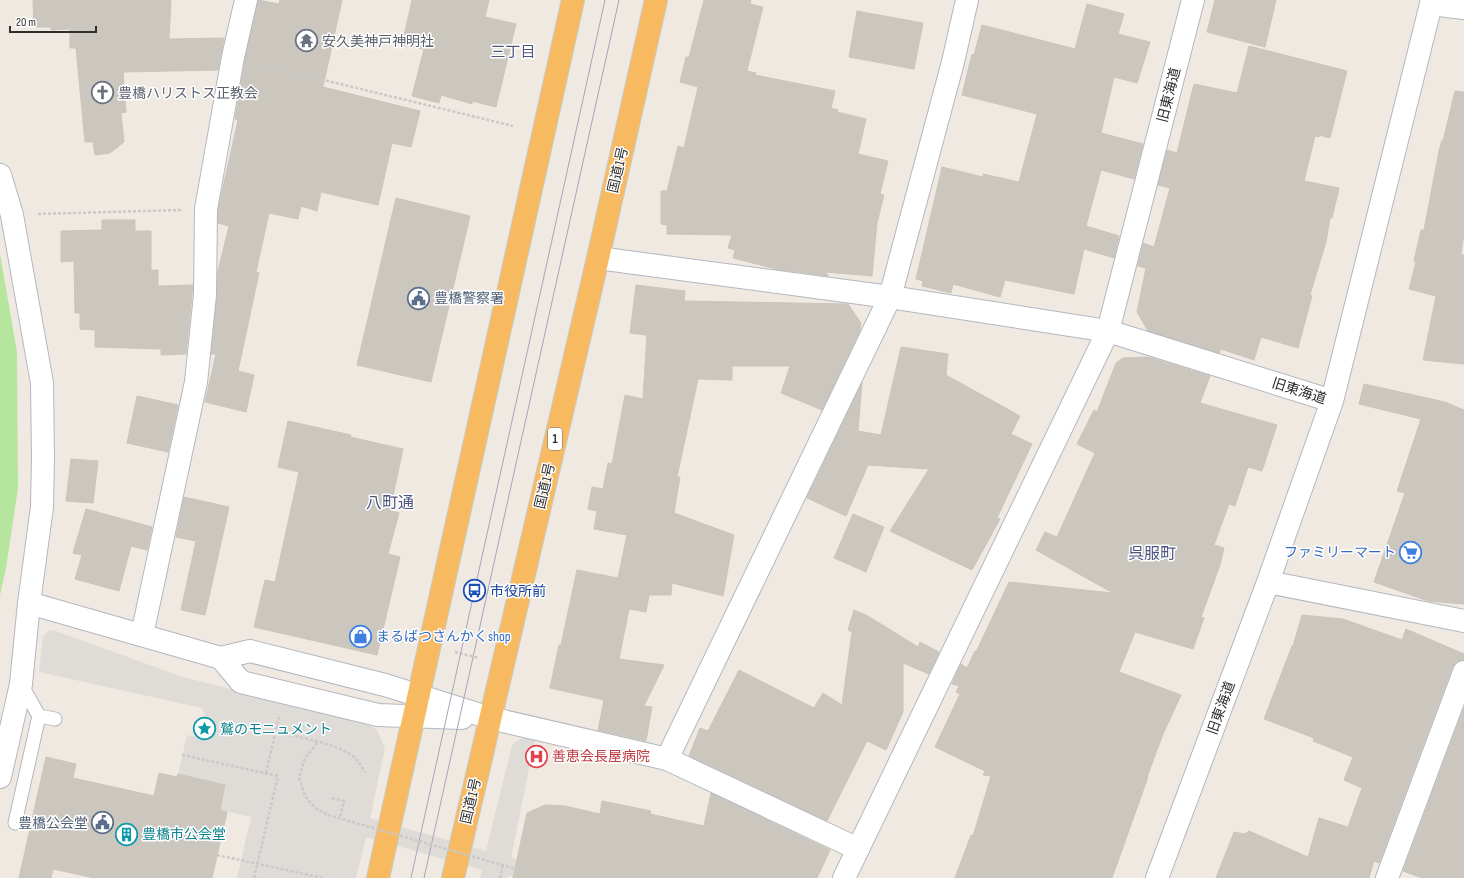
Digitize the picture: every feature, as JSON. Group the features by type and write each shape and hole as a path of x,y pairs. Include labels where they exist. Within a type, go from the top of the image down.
{"highway":[{"path":"378,878 573,0"},
{"name":"国道1号","path":"453,878 598,258 656,0"}],"street":[{"path":"142,636 196,382 205,295 206,209 233,57 246,0"},
{"path":"667,759 890,297 953,62 967,0"},
{"name":"旧東海道","path":"1157,878 1268,582 1332,401 1108,331 1193,0"},
{"path":"1332,401 1431,2 1464,8"},
{"path":"0,175 12,215 42,383 43,458 42,507 29,604 21,684 0,778"},
{"path":"598,258 890,297 1108,331 844,878"},
{"path":"1268,582 1464,621"},
{"path":"29,604 221,658 250,651 385,685 417,706"},
{"path":"221,658 241,682 378,715 417,706 490,718 667,759 858,849"},
{"path":"1388,878 1464,672"}],"lane":[{"path":"15,823 39,716 21,684"},
{"path":"39,716 55,719"}],"path":[{"path":"233,57 513,126"},
{"path":"12,215 206,209"},
{"path":"266,773 280,711"},
{"path":"276,732 317,742 345,751 356,759 365,772"},
{"path":"317,742 305,758 299,777 305,796 315,808 328,815 543,878"},
{"path":"182,756 278,776 254,878"},
{"path":"332,798 344,801 340,818"},
{"path":"217,855 323,878"},
{"path":"500,878 503,866"}],"green space":[{"path":"0,254 17,352 18,488 6,568 0,595"}],"shaded area":[{"path":"53,630 183,677 364,722 377,730 385,748 370,818 486,851 513,744 524,738 535,739 511,858 518,860 513,877 480,878 482,870 366,837 356,878 237,878 251,817 220,810 225,785 178,774 187,735 197,737 201,735 205,715 202,708 39,672 43,636 48,631"}],"building":[{"path":"33,0 171,0 169,39 224,38 218,70 123,72 126,112 121,113 124,142 110,153 95,155 93,142 85,142 76,48 70,48 70,29 51,30 51,27 34,27"},
{"path":"258,0 279,4 280,0 342,0 323,87 420,111 411,147 392,143 378,205 321,192 317,211 301,206 298,219 269,213 256,272 259,273 238,371 254,375 246,412 205,402 216,354 211,354 218,271 229,226 218,223 218,210 238,120 235,119 245,59"},
{"path":"412,0 489,0 485,17 516,24 496,107 472,101 472,104 441,95 439,103 412,96 424,49 402,45"},
{"path":"704,0 751,0 750,4 763,7 747,71 756,73 755,75 835,91 831,108 838,110 837,112 866,119 858,154 888,161 880,194 884,195 877,223 872,276 825,272 829,276 776,269 733,258 735,250 728,248 732,235 667,234 667,225 661,224 661,191 667,191 678,146 684,148 698,87 680,82 686,57 689,57"},
{"path":"1215,0 1276,0 1265,47 1207,32"},
{"path":"1087,4 1124,14 1118,34 1150,42 1137,83 1114,77 1101,133 1143,144 1134,179 1101,170 1086,226 1119,236 1114,258 1084,249 1074,294 1005,280 1000,297 953,284 951,293 922,286 923,281 916,279 942,167 983,177 983,174 1019,182 1037,114 962,95 972,54 974,55 982,25 1075,49"},
{"path":"857,11 923,23 914,69 849,57"},
{"path":"1249,46 1347,71 1330,138 1319,135 1319,137 1315,136 1304,181 1339,188 1332,218 1330,218 1326,242 1310,295 1312,296 1298,348 1261,337 1254,360 1221,349 1219,353 1148,331 1137,312 1146,268 1138,266 1143,243 1154,247 1170,188 1158,185 1167,150 1177,153 1194,84 1237,93"},
{"path":"1455,91 1464,92 1464,233 1461,255 1464,255 1464,364 1423,360 1436,296 1409,289 1416,262 1414,261 1421,230 1424,230 1439,151 1442,140 1443,141"},
{"path":"396,198 470,216 431,382 357,365"},
{"path":"102,220 135,220 135,231 151,231 151,270 158,270 158,286 193,285 186,354 161,355 161,349 95,347 95,330 80,329 80,313 75,313 74,261 61,262 61,231 102,230"},
{"path":"636,285 685,291 684,301 848,304 861,323 860,330 822,410 781,393 790,366 732,366 732,380 698,379 677,477 680,477 674,513 734,535 723,596 672,583 671,595 649,595 646,612 629,609 619,659 664,665 644,706 652,707 646,741 598,730 604,700 550,688 577,570 618,578 627,535 594,529 597,511 588,509 592,487 603,489 608,463 612,464 625,395 643,399 647,335 630,333"},
{"path":"901,347 948,354 946,375 1020,416 1011,434 1032,444 997,518 1000,519 972,570 890,531 929,469 868,465 846,516 807,498 862,383 858,431 881,435"},
{"path":"1148,357 1210,376 1200,403 1277,425 1262,471 1248,467 1235,506 1229,504 1214,545 1224,548 1220,565 1201,617 1204,618 1193,649 1135,632 1119,672 1181,695 1163,734 1112,878 955,878 971,835 973,836 991,776 983,775 985,771 935,747 960,694 956,692 959,686 952,684 961,664 967,668 975,651 976,652 1009,582 1113,593 1036,550 1045,532 1057,537 1095,453 1077,444 1094,410 1097,412 1116,363 1123,358"},
{"path":"1364,384 1445,402 1464,410 1464,604 1428,601 1374,582 1405,493 1397,491 1421,419 1359,404"},
{"path":"137,396 178,405 168,452 127,443"},
{"path":"288,421 351,435 350,437 403,449 390,510 399,513 388,554 400,557 377,655 254,627 265,580 275,582 299,472 278,467"},
{"path":"71,459 98,461 93,503 66,501"},
{"path":"184,497 229,507 205,615 181,610 196,541 176,537"},
{"path":"86,509 152,527 147,550 131,546 119,591 75,579 82,555 73,553"},
{"path":"853,514 884,527 866,572 834,558"},
{"path":"854,610 868,616 918,647 920,642 939,652 929,674 903,663 903,712 886,750 867,741 827,821 689,756 700,728 708,731 739,670 814,708 823,693 842,705 852,632 848,630"},
{"path":"1302,615 1343,619 1402,640 1406,629 1464,654 1464,660 1456,662 1452,668 1379,863 1374,861 1369,878 1216,878 1234,832 1245,834 1249,831 1308,857 1319,818 1348,827 1362,788 1344,780 1353,757 1313,741 1314,738 1264,719 1293,646"},
{"path":"1464,708 1464,878 1422,878 1403,871"},
{"name":"豊橋市公会堂","path":"46,757 76,764 73,778 154,796 159,773 177,777 178,774 225,785 220,810 227,812 212,878 94,878 53,869 51,878 19,878"},
{"path":"711,793 830,850 817,878 513,878 527,813 545,805 565,806 600,814 602,801 651,811 650,814 704,826"}],"tram line":[{"path":"411,878 605,0"},
{"path":"424,878 619,0"}],"place":[{"name":"安久美神戸神明社","path":"307,41"},
{"name":"豊橋ハリストス正教会","path":"102,93"},
{"name":"豊橋警察署","path":"418,298"},
{"name":"ファミリーマート","path":"1411,552"},
{"name":"市役所前","path":"475,591"},
{"name":"まるばつさんかくshop","path":"360,636"},
{"name":"鷲のモニュメント","path":"204,729"},
{"name":"善恵会長屋病院","path":"536,756"},
{"name":"豊橋公会堂","path":"103,823"},
{"name":"豊橋市公会堂","path":"126,834"}],"district":[{"name":"三丁目","path":"513,52"},
{"name":"八町通","path":"390,503"},
{"name":"呉服町","path":"1152,554"}]}
